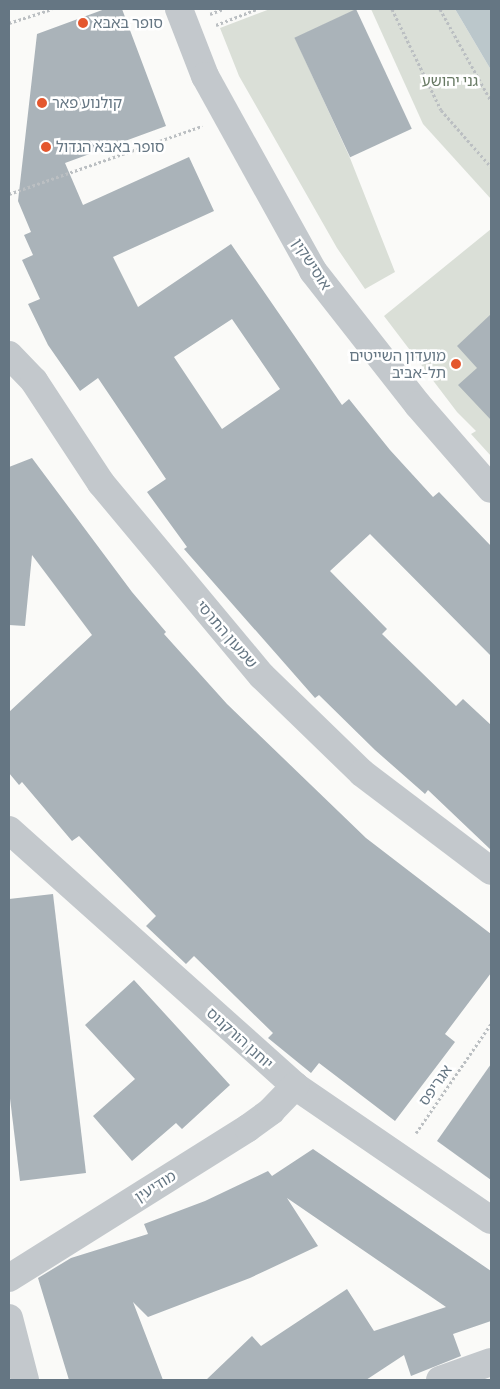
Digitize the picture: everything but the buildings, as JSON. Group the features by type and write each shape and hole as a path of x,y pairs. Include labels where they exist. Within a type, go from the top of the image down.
{"street":[{"name":"אוסישקין","path":"179,9 205,76 313,270 418,405 491,489"},
{"name":"שמעון התרסי","path":"9,355 22,384 101,483 262,676 362,773 491,871"},
{"name":"יוחנן הורקנוס","path":"9,830 295,1086 491,1220"},
{"name":"מודיעין","path":"9,1278 248,1128 271,1111 295,1086"},
{"path":"9,1318 25,1380"},
{"path":"440,1380 491,1362"}],"path":[{"path":"9,23 52,9"},
{"path":"190,35 257,9"},
{"path":"392,9 441,110 491,167"},
{"path":"440,9 491,101"},
{"path":"9,194 228,117"},
{"name":"אגריפס","path":"398,1158 491,1024"}],"green space":[{"path":"270,9 357,9 295,38 350,158 395,272 365,289 337,248 239,76 220,28"},
{"name":"גני יהושע","path":"371,9 455,9 491,70 491,199 423,124"},
{"name":"מועדון השייטים תל-אביב","path":"491,229 491,456 471,434 476,431 457,412 384,316"}],"shaded area":[{"path":"455,9 491,9 491,70"}],"place":[{"name":"סופר באבא","path":"83,23"},
{"name":"קולנוע פאר","path":"42,103"},
{"name":"סופר באבא הגדול","path":"46,147"},
{"name":"מועדון השייטים תל-אביב","path":"456,364"}]}
